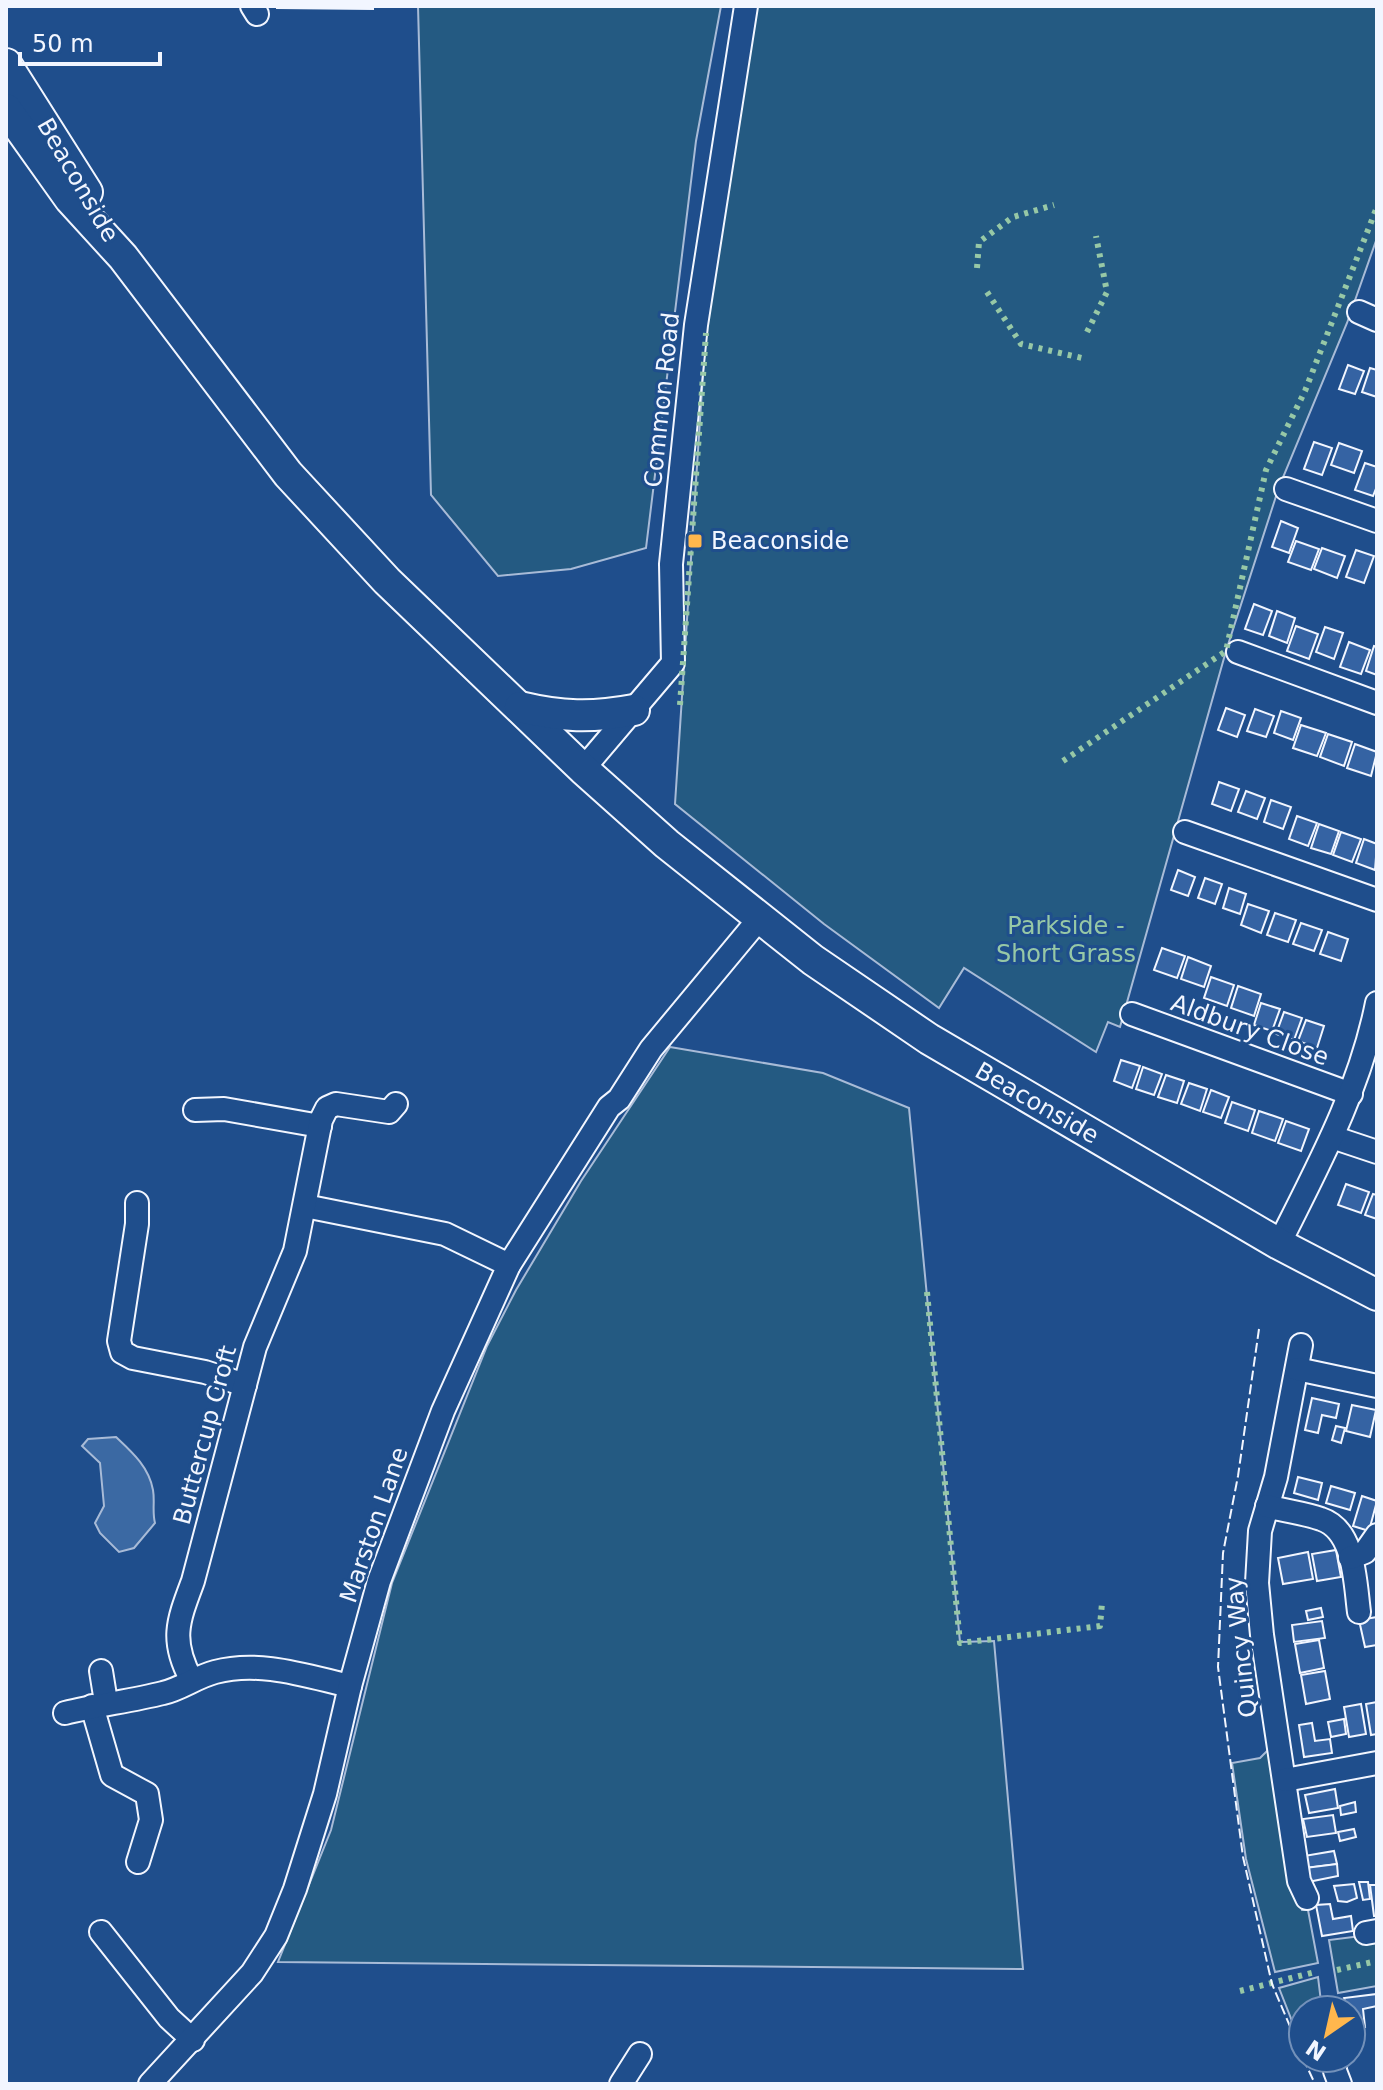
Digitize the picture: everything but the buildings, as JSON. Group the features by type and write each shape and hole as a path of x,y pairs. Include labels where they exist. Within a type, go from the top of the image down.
{"highway":[{"name":"Beaconside","path":"6,64 84,187 123,257"},
{"name":"Beaconside","path":"6,109 70,199 123,257 288,474 387,581 583,769 667,844 813,960 929,1039 1279,1244 1377,1295"},
{"path":"518,707 582,717 634,710"}],"street":[{"name":"Common Road","path":"583,769 673,663 671,564 696,325 746,6"},
{"path":"1286,489 1377,521"},
{"path":"1238,652 1377,703"},
{"path":"1185,832 1377,900"},
{"name":"Marston Lane","path":"150,2084 252,1973 276,1936 295,1889 325,1794 379,1581 428,1451 509,1265 609,1107 619,1099 651,1049 759,919"},
{"path":"1279,1244 1351,1094 1370,1038 1377,1003"},
{"name":"Aldbury Close","path":"1132,1014 1351,1094"},
{"path":"195,1110 224,1109 320,1123 327,1108 336,1104 389,1112 396,1104"},
{"name":"Buttercup Croft","path":"191,1679 179,1658 181,1613 193,1581 264,1321 295,1251 320,1123"},
{"path":"1332,1137 1377,1152"},
{"path":"137,1203 137,1224 119,1341 122,1352 133,1358 205,1372 245,1385"},
{"path":"305,1206 445,1234 509,1265"},
{"name":"Quincy Way","path":"1301,1345 1276,1477 1260,1531 1257,1583 1299,1881 1307,1898"},
{"path":"1297,1369 1377,1386"},
{"path":"1267,1506 1323,1519 1337,1527 1348,1547 1359,1612"},
{"path":"1352,1567 1377,1535"},
{"path":"1352,1567 1377,1562"},
{"path":"1352,1567 1377,1584"},
{"path":"65,1713 166,1693 191,1679 218,1671 257,1668 285,1671 350,1686"},
{"path":"101,1671 99,1704 112,1775 147,1794 151,1820 138,1862"},
{"path":"1285,1780 1377,1763"},
{"path":"101,1932 169,2018 193,2040"},
{"path":"621,2084 640,2054"}],"green space":[{"path":"418,6 721,6 696,141 646,548 571,569 498,576 431,495"},
{"name":"Parkside - Short Grass","path":"756,6 1377,6 1377,238 1347,323 1279,487 1226,651 1120,1027 1108,1022 1096,1052 964,968 939,1008 824,924 675,804 706,328"},
{"path":"670,1047 823,1073 909,1108 960,1642 994,1641 1023,1969 278,1962 331,1830 392,1583 487,1346 516,1290 581,1181"},
{"path":"1268,1750 1282,1832 1302,1910 1308,1910 1318,1963 1275,1972 1246,1859 1232,1763 1260,1758"},
{"path":"1377,1934 1377,1986 1338,1993 1329,1940"},
{"path":"1318,1977 1320,1994 1287,1994 1287,2008 1279,1988"}],"shaded area":[{"path":"116,1437 148,1474 153,1490 155,1523 134,1548 119,1552 100,1533 95,1523 104,1506 100,1463 82,1446 88,1439"}],"hedge":[{"path":"977,268 979,242 1013,217 1054,205"},
{"path":"1063,761 1226,651 1266,470 1305,391 1377,207"},
{"path":"1087,332 1107,292 1096,236"},
{"path":"987,292 1021,344 1082,358"},
{"path":"680,705 706,333"},
{"path":"927,1292 960,1643 1100,1626 1102,1603"},
{"path":"1337,1970 1377,1961"},
{"path":"1240,1991 1315,1972"}],"fence":[{"path":"1259,1329 1238,1476 1223,1553 1218,1667 1243,1857 1272,1984 1287,2019"},
{"path":"1310,2074 1315,2084"}],"place":[{"name":"Beaconside","path":"695,541"}]}
